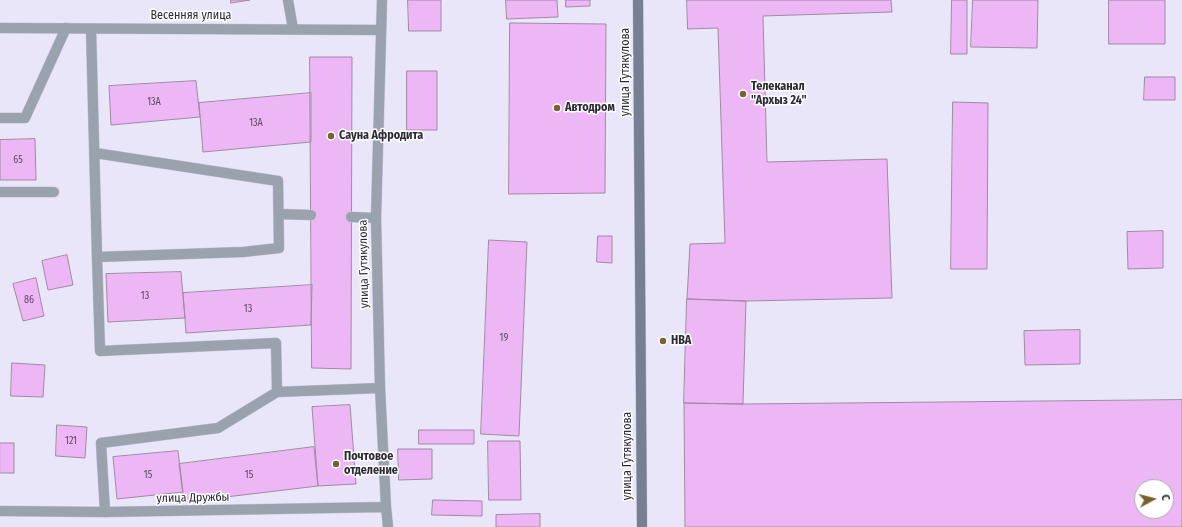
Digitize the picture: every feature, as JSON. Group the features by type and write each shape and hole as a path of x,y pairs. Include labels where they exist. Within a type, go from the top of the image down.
{"main road":[{"name":"улица Гутякулова","path":"638,0 642,527"}],"street":[{"path":"288,0 293,29"},
{"name":"улица Гутякулова","path":"382,0 376,218 380,388 388,527"},
{"name":"Весенняя улица","path":"0,28 381,30"},
{"path":"0,118 25,118 66,28"},
{"path":"91,29 96,257 100,351 276,343 277,392"},
{"path":"94,152 278,180 280,248 243,252 96,257"},
{"path":"0,192 54,192"},
{"path":"279,214 311,215"},
{"path":"351,217 376,218"},
{"path":"105,512 101,443 218,428 277,392 380,388"},
{"name":"улица Дружбы","path":"0,511 105,512 386,507"}],"building":[{"path":"231,0 250,0 231,3"},
{"path":"408,0 441,0 441,31 409,31"},
{"path":"506,0 557,0 558,17 507,19"},
{"path":"566,0 590,0 590,6 566,7"},
{"name":"Телеканал \"Архыз 24\"","path":"687,0 891,0 892,12 763,16 767,162 887,159 892,298 746,301 687,299 690,244 725,243 718,28 688,29"},
{"path":"952,0 967,0 967,54 951,54"},
{"path":"973,0 1038,0 1037,48 971,47"},
{"path":"1109,0 1165,0 1165,44 1109,44"},
{"name":"Автодром","path":"510,23 606,24 605,193 509,194"},
{"name":"Сауна Афродита","path":"310,57 352,57 351,369 312,368"},
{"path":"407,71 437,71 437,130 407,130"},
{"path":"1145,77 1175,77 1175,100 1144,100"},
{"path":"196,81 200,117 111,125 109,86"},
{"path":"311,93 311,142 203,152 199,103"},
{"path":"953,102 988,103 987,269 951,269"},
{"path":"35,139 36,180 0,180 0,140"},
{"path":"1163,231 1163,268 1128,269 1127,232"},
{"path":"598,236 612,236 612,263 597,262"},
{"path":"489,240 527,242 519,436 481,434"},
{"path":"67,255 73,285 48,290 42,261"},
{"path":"181,272 185,318 108,322 106,274"},
{"path":"36,278 44,316 23,321 13,284"},
{"path":"312,285 311,325 186,333 183,293"},
{"path":"687,299 746,301 743,404 684,403"},
{"path":"1080,330 1080,364 1025,365 1024,331"},
{"path":"12,363 45,365 43,397 11,396"},
{"path":"1182,400 1182,527 685,527 684,403 743,404"},
{"path":"350,405 356,484 318,486 312,407"},
{"path":"57,425 87,427 85,458 56,456"},
{"path":"419,430 474,430 474,444 419,444"},
{"path":"488,441 520,441 521,500 489,500"},
{"path":"0,443 14,443 14,473 0,473"},
{"path":"314,447 318,486 184,502 179,464"},
{"path":"398,449 432,449 432,479 399,480"},
{"path":"178,451 183,492 117,499 113,457"},
{"path":"433,500 482,501 482,516 432,515"},
{"path":"540,514 540,527 496,527 496,515"}],"place":[{"name":"Телеканал \"Архыз 24\"","path":"743,94"},
{"name":"Автодром","path":"557,108"},
{"name":"Сауна Афродита","path":"331,136"},
{"name":"НВА","path":"663,341"},
{"name":"Почтовое отделение","path":"336,464"}]}
